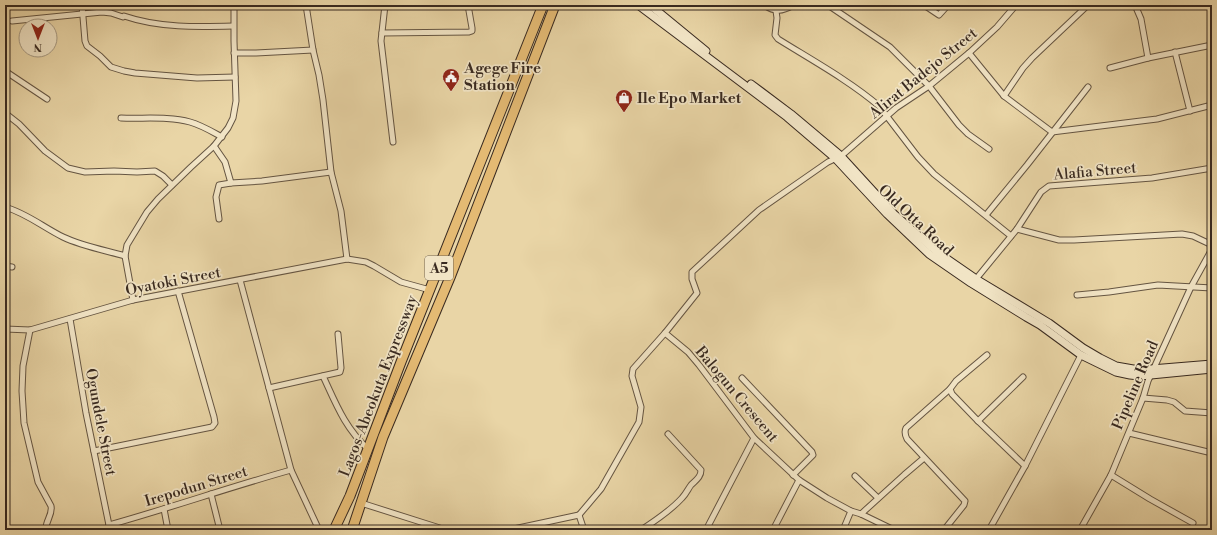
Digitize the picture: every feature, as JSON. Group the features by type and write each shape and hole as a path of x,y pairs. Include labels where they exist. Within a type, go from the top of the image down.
{"highway":[{"name":"Lagos-Abeokuta Expressway","path":"334,530 350,496 401,362 543,5"},
{"name":"Lagos-Abeokuta Expressway","path":"352,530 383,437 451,275 555,5"}],"main road":[{"name":"Old Otta Road","path":"638,5 838,157 924,241 948,260 976,279 1049,323 1083,348 1107,362 1128,369 1153,372 1212,369"},
{"path":"650,5 703,48 791,114 838,157"},
{"name":"Old Otta Road","path":"838,157 887,214 929,254 971,283 1040,325 1081,355 1116,372 1130,375 1212,364"}],"street":[{"path":"82,5 84,14 85,44 100,56 110,67 135,73 197,78 235,77"},
{"path":"133,300 125,256 127,245 142,220 158,199 214,146 231,123 236,107 233,26 234,5"},
{"path":"306,5 323,100 331,172 341,211 348,259 366,262 401,282 430,290"},
{"path":"385,5 382,49 392,142"},
{"path":"382,34 472,31 468,5"},
{"path":"764,5 776,11 794,5"},
{"path":"828,5 884,43 929,86 959,125 968,134 989,149"},
{"path":"924,5 939,14 948,5"},
{"name":"Alirat Badejo Street","path":"665,333 697,293 692,279 692,272 759,210 838,157 896,108 929,86 969,53 997,27 1016,5"},
{"path":"1004,96 1023,68 1032,58 1088,5"},
{"path":"1135,5 1141,20 1148,58"},
{"path":"776,11 777,18 775,35 778,39 856,88 879,106 918,157 934,174 1011,236"},
{"path":"12,21 102,12 137,20 173,25 195,27 233,26"},
{"path":"1110,68 1212,44"},
{"path":"234,53 313,50"},
{"path":"1175,52 1190,111"},
{"path":"969,53 1004,96 1052,132 1157,119 1212,104"},
{"path":"5,71 48,99"},
{"path":"986,215 1088,87"},
{"path":"5,114 19,124 45,151 68,168 85,172 155,172 163,176 172,185"},
{"path":"121,118 188,122 222,137"},
{"path":"214,146 225,162 231,183"},
{"name":"Alafia Street","path":"976,279 1017,229 1041,192 1049,186 1152,178 1212,168"},
{"path":"219,219 216,197 219,185 331,172"},
{"path":"5,207 27,215 59,234 78,242 125,256"},
{"path":"1017,229 1059,240 1182,234 1193,236 1212,245"},
{"name":"Pipeline Road","path":"1080,530 1111,475 1143,398 1148,381 1191,287 1212,249"},
{"name":"Oyatoki Street","path":"5,329 28,330 133,300 348,259"},
{"path":"5,266 12,267"},
{"path":"240,280 291,470 319,530"},
{"path":"1077,295 1158,285 1212,288"},
{"path":"94,451 212,427 215,423 178,291"},
{"name":"Ogundele Street","path":"70,319 86,413 109,528"},
{"path":"28,330 23,366 22,391 24,423 38,482 52,511 47,522 46,530"},
{"path":"509,530 579,515 601,489 639,422 641,407 632,376 633,369 665,333"},
{"name":"Balogun Crescent","path":"665,333 688,352 754,438 799,480 851,511 861,514 894,530"},
{"path":"269,388 341,371 338,334"},
{"path":"944,530 964,505 965,501 907,439 905,431 906,428 986,355"},
{"path":"989,530 1025,466 1081,355"},
{"path":"323,376 347,425 359,441 368,449"},
{"path":"978,421 1023,377"},
{"path":"742,378 812,452 813,455 811,458 794,475"},
{"path":"950,389 952,394 978,421 1025,466"},
{"path":"1143,398 1167,400 1174,402 1185,411 1212,414"},
{"path":"1129,433 1212,454"},
{"path":"641,530 676,504 701,474 701,470 668,434"},
{"path":"706,530 754,438"},
{"path":"861,514 924,458"},
{"name":"Irepodun Street","path":"109,528 211,494 291,470"},
{"path":"1111,475 1150,500 1193,523"},
{"path":"855,476 878,498"},
{"path":"773,530 799,480"},
{"path":"211,494 220,530"},
{"path":"361,503 446,530"},
{"path":"164,509 168,530"},
{"path":"843,530 851,511"},
{"path":"579,515 584,530"},
{"path":"5,522 6,530"}],"place":[{"name":"Agege Fire Station","path":"451,92"},
{"name":"Ile Epo Market","path":"624,113"}]}
